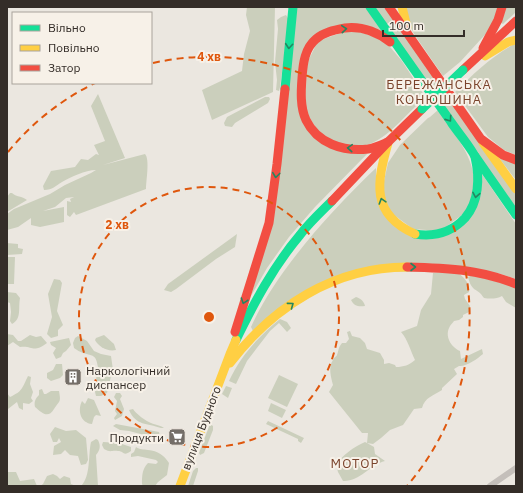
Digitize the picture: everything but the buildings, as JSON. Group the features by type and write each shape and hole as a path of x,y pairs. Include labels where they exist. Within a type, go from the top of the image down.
{"main road":[{"path":"230,354 236,323 269,223 278,164 293,7"},
{"path":"370,7 516,215"},
{"path":"390,7 516,189"},
{"path":"402,7 404,19 413,40"},
{"path":"477,56 498,20 502,7"},
{"path":"230,354 254,303 276,266 300,234 388,142 477,56 516,22"},
{"path":"388,142 365,149 333,146 321,140 312,131 304,118 300,100 301,79 304,57 316,39 327,32 339,29 364,29 375,32 399,49"},
{"path":"463,70 508,42 516,40"},
{"path":"481,139 503,155 516,160"},
{"path":"388,142 379,179 381,202 385,210 398,225 415,234 425,236 436,235 453,229 466,218 475,200 477,191 475,156"},
{"path":"223,371 252,337 293,303 318,288 340,278 364,271 416,267 485,273 516,284"},
{"name":"вулиця Будного","path":"180,486 230,354"}],"street":[{"path":"490,486 516,468"}],"green space":[{"path":"247,7 275,7 273,92 212,120 202,90 242,71 244,54 250,31 246,15"},
{"path":"296,7 365,7 382,31 340,25 302,58 310,133 368,153 315,207 289,237 267,268 251,296 260,263"},
{"path":"374,7 385,7 438,82 431,89"},
{"path":"405,7 500,7 493,26 460,62 443,76 414,34 409,23"},
{"path":"504,7 516,7 516,12 503,24 501,23"},
{"path":"286,15 289,20 279,91 276,90 277,80 275,62 278,29 277,20"},
{"path":"352,29 385,41 402,61 424,95 416,103 416,106 382,138 365,146 356,147 321,136 305,110 307,63 318,41"},
{"path":"516,43 516,155 504,150 488,137 455,92 484,65 499,53"},
{"path":"98,94 125,158 103,165 145,154 148,165 146,189 76,215 74,212 70,217 67,215 67,201 71,202 70,199 74,197 66,198 55,207 43,211 64,207 64,222 40,227 31,225 31,218 18,227 7,230 7,214 14,209 50,194 96,170 78,174 52,189 44,190 43,186 51,171 75,167 81,159 88,160 96,154 99,155 94,145 105,141 91,106"},
{"path":"265,97 269,97 270,99 268,103 235,123 232,127 225,126 224,123 227,117"},
{"path":"449,99 516,194 516,210 442,105"},
{"path":"438,110 470,160 474,179 473,191 469,210 440,231 413,229 390,212 382,190 388,163 400,145"},
{"path":"499,158 516,161 516,180"},
{"path":"376,168 376,193 408,234 465,224 480,171 516,224 516,279 498,273 354,271 253,331 251,327 262,306 290,263 323,222"},
{"path":"10,193 27,200 7,212 7,197"},
{"path":"237,234 235,247 216,259 176,289 171,292 164,290 168,284"},
{"path":"7,243 18,244 18,248 23,249 22,254 7,255"},
{"path":"7,257 15,257 14,284 7,284"},
{"path":"455,271 467,282 469,292 464,295 470,306 469,312 450,325 448,330 449,341 460,351 461,359 482,349 483,354 468,364 454,369 457,374 442,388 442,390 427,399 422,408 414,409 403,425 390,430 373,444 367,443 368,433 362,433 329,392 333,385 330,372 331,363 337,355 339,347 342,343 346,343 349,339 347,332 350,331 352,336 360,338 365,343 367,349 380,353 384,360 384,364 389,363 395,365 396,367 411,363 415,360 401,332 417,326 421,310 431,294 433,273"},
{"path":"472,275 516,287 516,308 506,302 502,296 498,298 484,298 471,285 468,277"},
{"path":"54,279 60,280 62,283 57,311 63,325 58,330 58,336 51,338 47,334 52,317 48,294"},
{"path":"7,292 16,293 20,298 19,313 17,319 12,324 10,321 10,303 7,302"},
{"path":"356,297 362,300 365,306 353,304 351,300"},
{"path":"280,319 287,322 291,328 287,332 279,323 270,331 247,361 236,384 229,381 245,354 265,332"},
{"path":"7,334 13,335 18,341 21,341 30,335 36,337 41,336 47,343 35,349 20,347 13,342 7,346"},
{"path":"104,335 114,344 116,350 106,349 96,342 96,338"},
{"path":"78,336 87,341 94,351 111,356 113,370 107,393 101,396 96,396 95,393 96,370 98,367 96,360 92,356 82,353 74,348 73,343 75,338"},
{"path":"69,338 71,345 61,357 56,359 53,353 56,348 51,345 50,342"},
{"path":"56,364 62,364 63,375 60,378 51,381 47,378 47,373 53,370"},
{"path":"279,375 298,384 287,407 268,398"},
{"path":"28,376 31,377 30,384 33,392 31,398 33,401 29,404 23,403 23,410 19,408 17,402 8,409 7,393 10,397 22,389"},
{"path":"226,386 232,388 228,398 222,394"},
{"path":"42,389 44,394 51,391 59,391 60,401 49,414 43,413 35,407 39,390"},
{"path":"116,393 120,393 122,396 120,399 124,409 122,416 115,420 114,418 117,414 115,411 117,401 114,397"},
{"path":"88,398 94,400 101,416 96,415 92,424 83,419 80,412 82,401 85,404"},
{"path":"271,403 286,410 282,418 268,411"},
{"path":"133,409 146,421 164,428 147,424 135,419 129,410"},
{"path":"268,421 304,438 301,443 298,439 266,424"},
{"path":"116,424 159,432 160,436 156,438 120,430 113,426"},
{"path":"210,424 213,426 213,430 204,453 200,455 199,453"},
{"path":"55,427 66,431 76,430 86,438 88,460 86,464 81,465 78,456 70,455 65,450 61,454 53,455 54,446 61,442 59,438 57,442 53,442 50,434"},
{"path":"96,439 98,440 100,446 96,455 98,486 81,486 88,471 91,442"},
{"path":"103,442 119,443 131,447 131,451 125,454 120,451 108,451 104,449 102,445"},
{"path":"365,442 374,447 375,454 385,461 354,479 343,481 336,465 342,458 357,446"},
{"path":"136,447 158,452 169,463 167,475 155,486 143,486 142,475 143,470 148,463 156,464 158,462 156,460 138,456 131,457 131,454 134,452"},
{"path":"198,468 198,471 193,486 188,486 193,471"},
{"path":"7,472 16,472 20,481 34,479 37,486 7,486"},
{"path":"53,474 60,479 64,476 70,478 71,484 76,486 40,486 43,484 47,476"}],"traffic: fast":[{"path":"285,89 293,7"},
{"path":"370,7 453,126 468,145 474,154 477,165 478,181 476,197 470,212 465,218 454,227 442,233 429,235 415,234"},
{"path":"422,109 463,70"},
{"path":"475,156 516,215"},
{"path":"236,340 257,299 281,260 307,226 332,201"}],"traffic: slow":[{"path":"402,7 407,27"},
{"path":"485,56 508,42 516,40"},
{"path":"388,143 381,171 380,196 390,217 400,226 415,234"},
{"path":"483,143 516,189"},
{"path":"230,363 266,324 307,294 330,283 355,274 380,269 407,267"},
{"path":"180,486 236,340"}],"traffic: jam":[{"path":"389,7 481,139 503,155 516,160"},
{"path":"483,48 498,20 502,7"},
{"path":"463,70 516,21"},
{"path":"388,142 373,148 359,150 340,147 324,140 317,135 306,120 301,94 305,56 312,43 322,35 345,28 357,28 380,35 390,42"},
{"path":"235,332 269,223 285,89"},
{"path":"332,201 388,142 422,109"},
{"path":"407,267 475,272 516,284"}],"place":[{"name":"Наркологічний диспансер","path":"73,377"},
{"name":"Продукти","path":"177,437"}],"district":[{"name":"БЕРЕЖАНСЬКА КОНЮШИНА","path":"439,92"},
{"name":"МОТОР","path":"355,463"}]}
